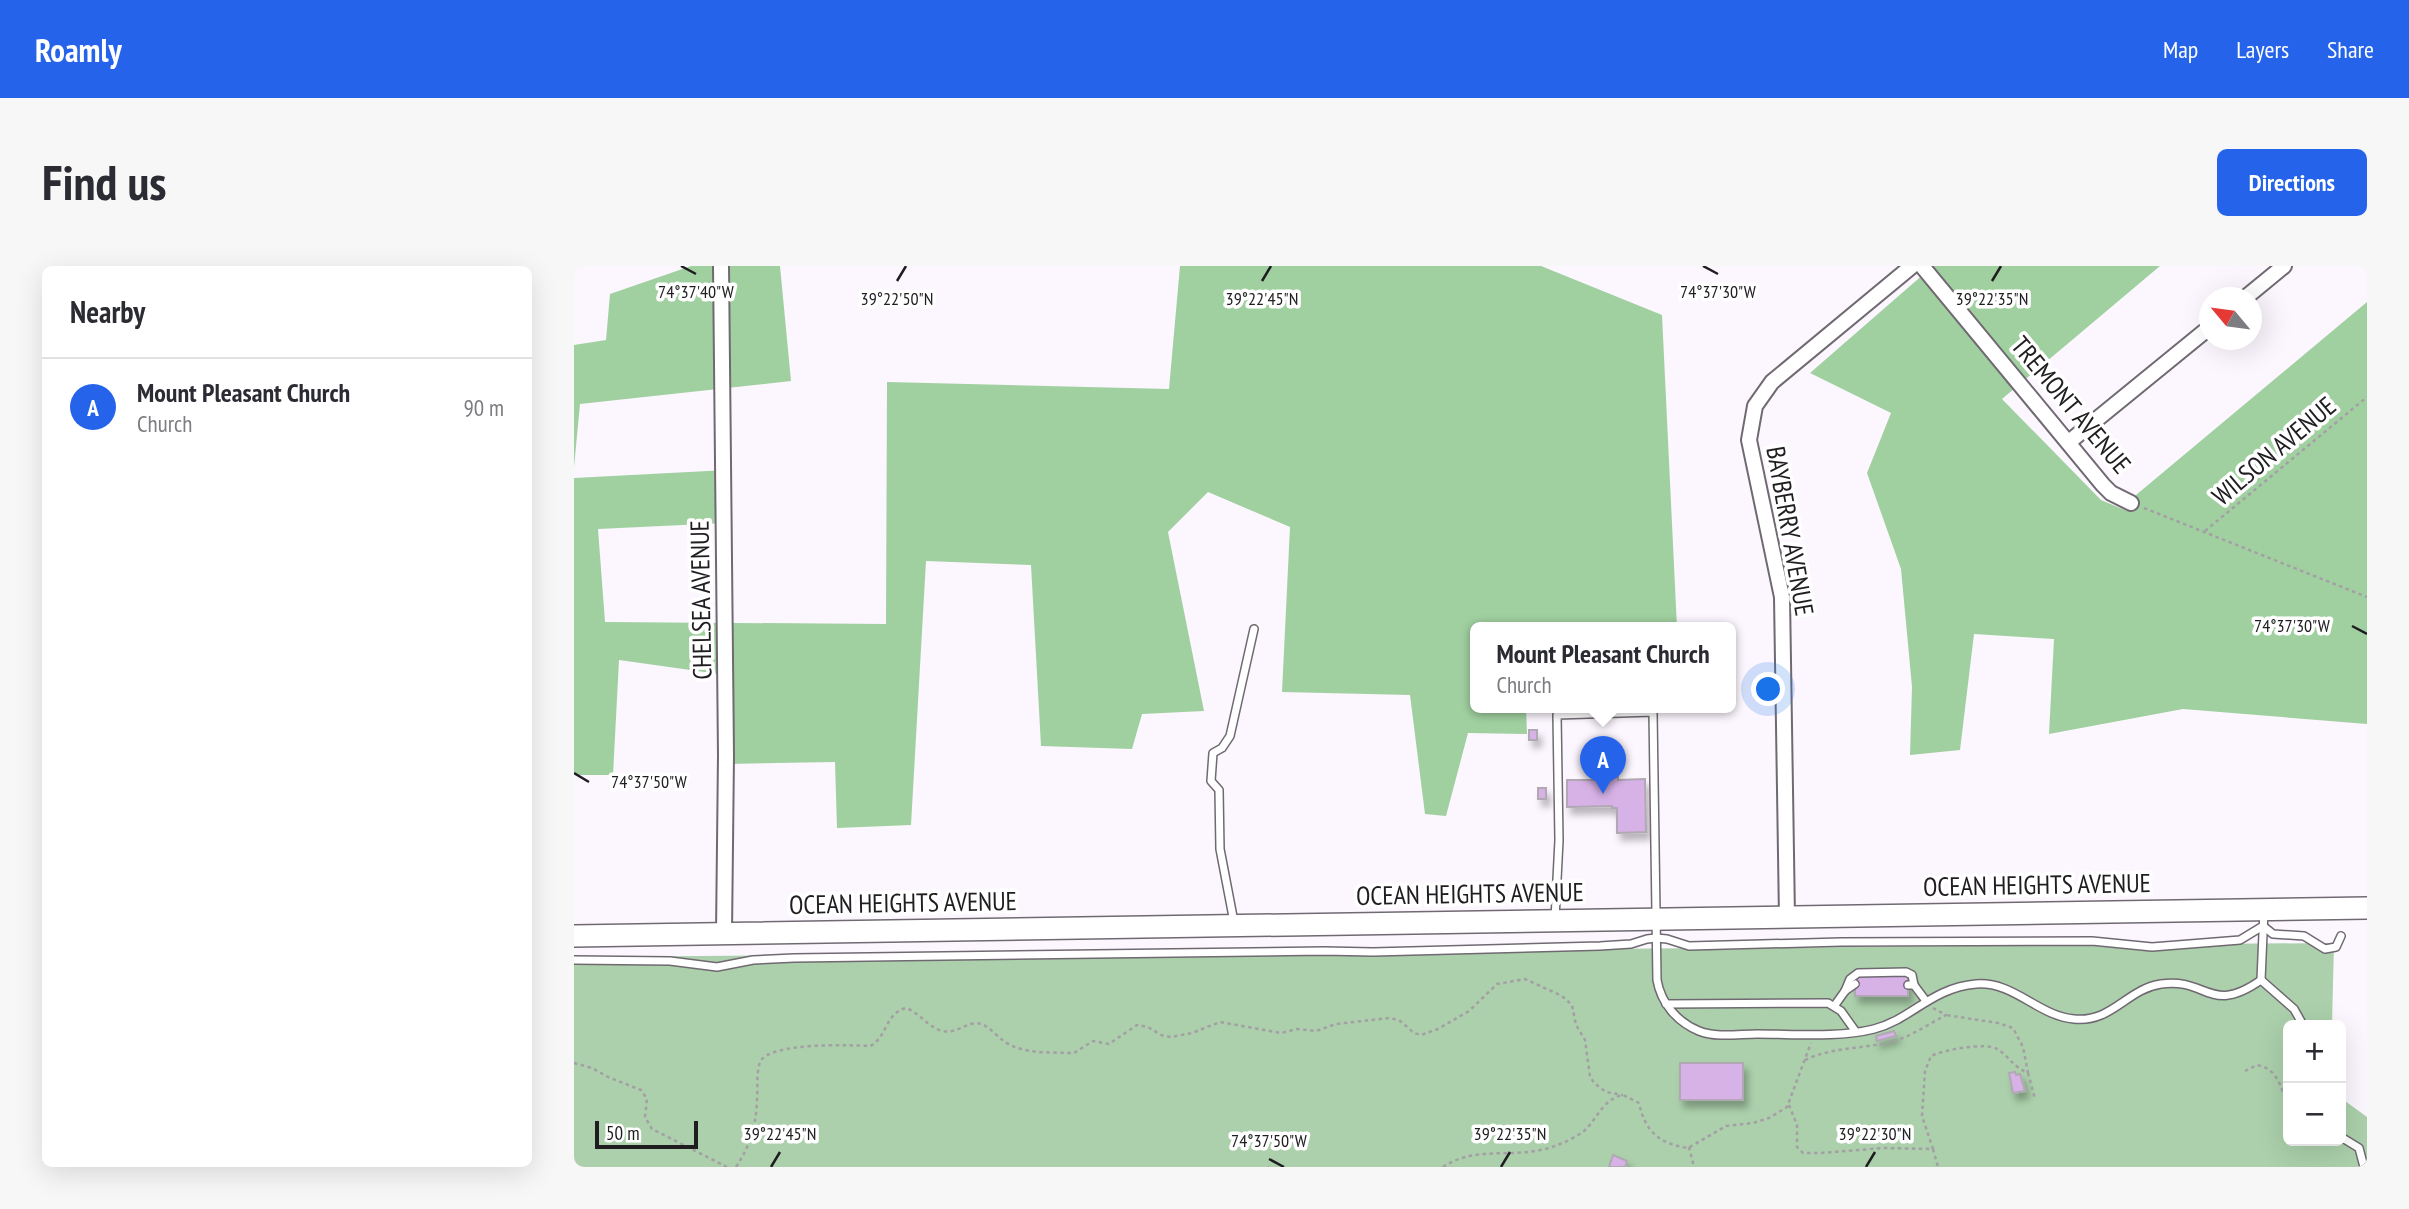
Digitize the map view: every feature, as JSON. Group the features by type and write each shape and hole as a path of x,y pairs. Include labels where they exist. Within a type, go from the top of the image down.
{"main road":[{"name":"OCEAN HEIGHTS AVENUE","path":"574,936 1555,921 1656,929 1787,918 2264,918 2367,908"}],"street":[{"name":"CHELSEA AVENUE","path":"721,266 726,741 724,933"},
{"name":"BAYBERRY AVENUE","path":"1787,918 1782,597 1750,451 1751,421 1760,398 1772,382 1912,266"},
{"name":"TREMONT AVENUE","path":"1922,266 2108,491 2131,503"},
{"path":"2258,287 2284,266"},
{"path":"2069,442 2199,336"}],"lane":[{"path":"1235,926 1220,849 1219,790 1211,781 1211,772 1213,753 1222,748 1230,736 1254,629"},
{"path":"1555,921 1559,840 1557,715 1621,713"},
{"path":"1653,713 1657,980 1666,1004 1689,1026 1707,1033 1856,1032 1887,1024 1950,989 1986,984 2015,992 2053,1015 2081,1020 2108,1013 2153,985 2177,984 2227,996 2246,990 2261,980"},
{"path":"1656,929 1667,939 1689,946 1841,942 2092,941 2152,947 2240,940 2264,918"},
{"path":"2264,918 2273,934 2304,936 2325,949 2336,947 2341,936"},
{"path":"2261,980 2264,918"},
{"path":"574,960 670,961 717,967 753,960 794,958 1373,952 1600,946 1631,944 1647,939 1656,929"},
{"path":"1835,1005 1850,979 1858,973 1909,973 1913,978 1911,985 1924,1002"},
{"path":"2261,980 2294,1009 2300,1020"},
{"path":"1845,991 1855,984"},
{"path":"1666,1004 1816,1002 1835,1005 1856,1032"},
{"path":"2346,1140 2359,1148 2364,1167"}],"path":[{"name":"WILSON AVENUE","path":"2204,532 2367,397"},
{"name":"TREMONT AVENUE","path":"2131,503 2367,597"},
{"path":"736,1167 754,1129 759,1069 764,1057 776,1050 837,1044 870,1046 881,1037 886,1023 894,1013 906,1008 926,1023 943,1031 949,1032 974,1023 983,1024 997,1037 1018,1049 1030,1052 1074,1053 1093,1041 1109,1044 1114,1042 1137,1025 1171,1037 1192,1033 1220,1022 1280,1033 1297,1029 1316,1031 1336,1024 1394,1018 1421,1035 1469,1012 1497,984 1525,979 1562,996 1572,1005 1576,1026 1585,1040 1590,1076 1598,1088 1639,1103 1642,1118 1655,1137 1671,1145 1689,1147 1718,1129 1769,1118 1789,1105 1814,1033"},
{"path":"1924,1002 1946,1015 2014,1028 2023,1046 2035,1099"},
{"path":"1805,1060 1832,1050 1863,1048 1895,1041 1946,1015"},
{"path":"1938,1167 1922,1116 1925,1070 1931,1056 1988,1046 1997,1049 2016,1068 2028,1073"},
{"path":"574,1063 641,1090 647,1099 645,1117 652,1129 727,1167"},
{"path":"2245,1071 2257,1065 2270,1069 2279,1081 2283,1093"},
{"path":"1443,1167 1465,1155 1521,1154 1560,1144 1584,1130 1614,1097 1623,1095"},
{"path":"1789,1105 1797,1125 1797,1147 1803,1153 1884,1148 1933,1149"},
{"path":"1689,1147 1694,1167"}],"green space":[{"path":"691,266 780,266 791,381 580,404 574,467 574,345 606,340 610,294"},
{"path":"1180,266 1541,266 1662,315 1677,622 1470,622 1470,713 1526,713 1527,734 1468,733 1446,816 1425,814 1410,695 1282,692 1290,527 1208,492 1168,532 1204,711 1142,714 1132,749 1041,746 1031,565 926,561 911,825 837,828 835,762 727,764 726,675 619,660 613,775 574,775 574,478 727,470 725,523 598,529 605,622 886,624 887,382 1169,389"},
{"path":"1933,266 2160,266 2002,399 2101,500 2127,511 2136,495 2367,302 2367,724 2183,709 2049,734 2054,639 1974,634 1960,750 1910,755 1912,687 1901,569 1867,473 1891,413 1810,373"},
{"path":"2334,943 2332,1020 2283,1020 2283,1146 2346,1146 2346,1102 2367,1117 2367,1167 574,1167 574,957"}],"building":[{"path":"1529,730 1537,730 1537,740 1529,740"},
{"path":"1612,777 1618,777 1618,780 1645,779 1646,832 1617,833 1617,808 1612,806 1567,807 1567,780 1612,780"},
{"path":"1538,788 1546,788 1546,799 1538,799"},
{"path":"1855,975 1908,975 1908,996 1855,996"},
{"path":"1894,1031 1896,1036 1877,1041 1876,1036"},
{"path":"1680,1063 1743,1063 1743,1100 1680,1100"},
{"path":"2015,1072 2016,1075 2020,1074 2025,1091 2013,1093 2009,1073"},
{"path":"1613,1155 1627,1161 1625,1167 1609,1167"}],"place":[{"name":"Mount Pleasant Church","path":"1603,794"}]}
